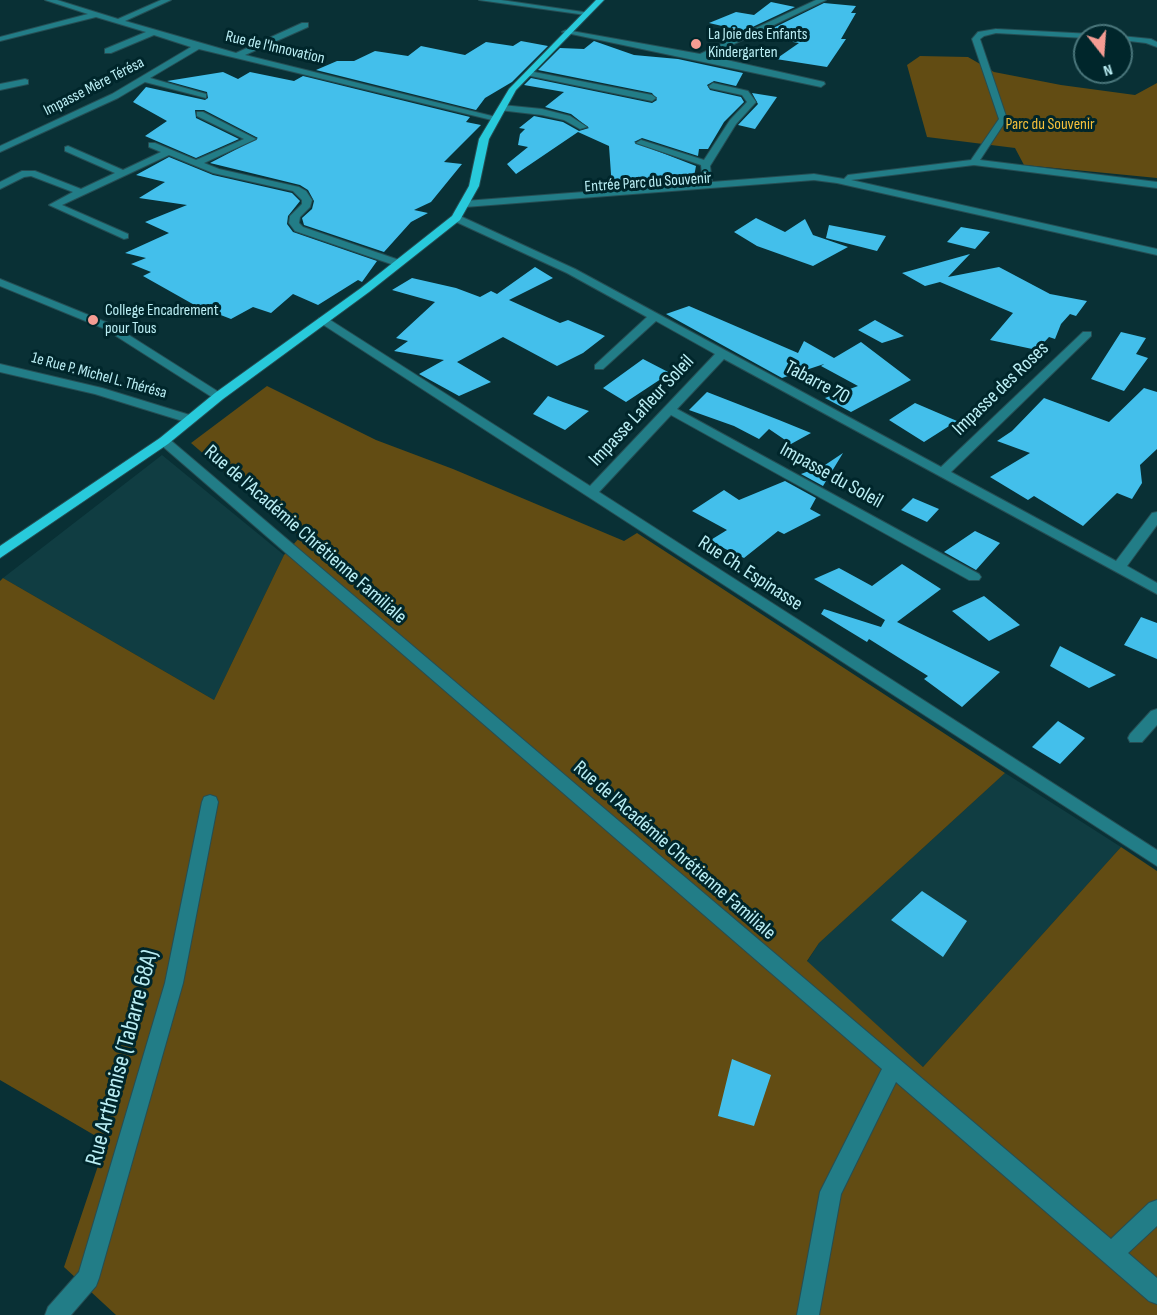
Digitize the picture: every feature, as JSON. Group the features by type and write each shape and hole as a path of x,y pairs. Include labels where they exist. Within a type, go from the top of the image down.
{"main road":[{"path":"0,553 164,441 219,396 398,263 460,212 474,186 484,139 513,89 566,32 600,0"}],"street":[{"name":"Rue de l'Innovation","path":"49,0 238,55 499,113 542,112 567,118 584,127"},
{"path":"118,21 167,0"},
{"path":"483,0 586,13"},
{"path":"701,57 822,0"},
{"path":"0,39 95,15"},
{"path":"238,55 304,25"},
{"path":"974,162 1003,119 976,39 981,33 996,31 1073,35"},
{"path":"108,51 154,32"},
{"path":"566,32 701,57 820,84"},
{"path":"1133,39 1148,40 1157,45"},
{"name":"Impasse Mère Térésa","path":"0,148 115,96 198,45"},
{"path":"529,73 652,98"},
{"path":"144,79 203,96"},
{"path":"0,87 26,82"},
{"path":"708,185 706,164 733,122 752,102 745,93 713,86"},
{"path":"196,163 251,139 200,114"},
{"path":"641,142 706,164"},
{"path":"152,145 245,179 296,189 303,193 307,200 307,205 295,216 294,223 299,229 398,263"},
{"path":"68,149 123,173"},
{"path":"124,236 55,207 57,203 170,152"},
{"name":"Entrée Parc du Souvenir","path":"460,212 816,185 837,180 974,162 1157,185"},
{"path":"0,186 22,174 32,172 81,192"},
{"name":"Entrée Parc du Souvenir","path":"460,212 708,185 814,177 837,180"},
{"path":"837,180 1157,252"},
{"name":"Tabarre 70","path":"460,212 1157,589"},
{"path":"0,282 109,327 219,396"},
{"path":"598,367 654,317"},
{"name":"Rue Ch. Espinasse","path":"323,320 1157,859"},
{"name":"Impasse des Roses","path":"942,473 1087,334"},
{"name":"Impasse Lafleur Soleil","path":"590,494 722,354"},
{"name":"1e Rue P. Michel L. Thérésa","path":"0,368 98,391 189,419"},
{"name":"Impasse du Soleil","path":"670,410 974,577"},
{"name":"Rue de l'Académie Chrétienne Familiale","path":"164,441 1157,1293"},
{"path":"1118,568 1157,516"},
{"path":"1136,738 1157,715"},
{"name":"Rue Arthenise (Tabarre 68A)","path":"56,1315 88,1278 174,983 210,802"},
{"path":"808,1315 831,1192 893,1067"},
{"path":"1111,1254 1157,1211"}],"shaded area":[{"path":"162,455 284,555 214,700 3,578"},
{"path":"1005,773 1121,847 923,1067 807,962 819,943"}],"green space":[{"name":"Parc du Souvenir","path":"920,56 968,57 994,72 1061,85 1135,95 1157,83 1157,178 1024,165 1015,148 927,137 907,65"},
{"path":"267,386 376,440 453,469 624,541 637,533 1005,773 819,943 807,961 923,1067 1121,847 1157,871 1157,1315 116,1315 64,1267 106,1142 0,1080 0,581 3,578 214,700 284,555 300,537 191,443"}],"building":[{"path":"771,2 795,7 744,31 709,23 736,12 754,15"},
{"path":"824,3 856,6 851,13 856,13 841,39 846,39 827,67 776,59 799,43 757,36"},
{"path":"521,41 548,46 512,82 485,98 476,110 316,70 337,61 354,61 375,51 408,56 421,46 465,55 486,42 513,46"},
{"path":"594,41 634,55 678,59 743,73 736,86 714,81 707,85 710,90 741,97 744,102 724,122 708,149 699,149 698,156 642,138 634,142 696,166 693,182 612,188 609,146 578,132 516,174 507,164 528,147 518,145 520,134 525,129 519,128 534,116 563,122 579,131 589,128 571,114 545,107 564,92 524,85 531,78 652,103 657,100 652,93 538,70 560,48 584,49"},
{"path":"223,72 238,79 250,72 294,81 303,76 470,117 466,122 481,125 444,162 462,164 431,202 414,210 428,213 411,222 384,252 304,225 302,218 312,209 314,201 308,190 300,185 210,163 258,138 204,110 195,110 196,118 239,139 196,158 145,136 167,121 133,102 146,87 205,100 208,98 207,92 167,81"},
{"path":"752,93 777,97 755,129 738,125 758,104"},
{"path":"169,157 213,175 292,193 300,201 288,216 287,224 293,232 377,261 362,282 358,280 318,305 293,294 271,313 253,307 231,319 218,314 214,316 143,276 151,272 131,264 146,258 125,253 169,233 145,222 187,205 139,198 165,182 136,175"},
{"path":"756,218 785,232 805,219 813,235 848,247 813,266 757,246 734,232"},
{"path":"829,225 886,236 877,251 826,238"},
{"path":"961,227 990,232 975,249 947,242"},
{"path":"970,254 948,277 999,267 1050,294 1087,301 1076,316 1070,314 1061,324 1055,339 1049,337 1037,350 990,340 1013,313 940,282 925,286 902,273"},
{"path":"535,267 553,278 509,300 560,323 568,320 605,336 583,353 557,366 503,337 457,362 491,382 459,396 419,374 444,360 394,351 408,341 396,338 435,302 392,290 412,278 456,288 480,297 491,291 497,294"},
{"path":"689,306 798,353 804,341 834,358 861,342 911,380 851,412 825,398 858,386 821,366 824,364 782,378 666,314"},
{"path":"875,320 904,336 882,343 858,330"},
{"path":"1121,332 1146,338 1136,354 1148,358 1124,391 1091,379"},
{"path":"643,359 670,373 626,402 603,388"},
{"path":"1144,388 1157,392 1157,449 1140,465 1142,483 1132,499 1117,493 1083,526 1034,496 1028,500 990,477 1030,453 997,441 1012,431 1044,398 1109,422"},
{"path":"707,392 811,433 791,444 769,429 759,439 734,426 689,410"},
{"path":"548,396 589,411 565,430 533,414"},
{"path":"915,403 957,421 924,442 889,420"},
{"path":"843,453 823,486 801,474 809,471 813,473"},
{"path":"785,481 816,498 810,509 821,515 784,534 778,531 744,558 709,541 727,530 692,511 724,490 739,500"},
{"path":"913,498 939,509 927,522 901,510"},
{"path":"975,531 1000,543 976,570 944,552"},
{"path":"902,564 941,589 897,622 1000,672 962,707 924,679 928,676 869,639 867,642 821,614 824,609 881,627 885,620 814,579 839,568 872,586"},
{"path":"984,596 1020,625 989,641 952,611"},
{"path":"1141,617 1157,623 1157,659 1124,645"},
{"path":"1060,646 1116,675 1089,688 1050,666"},
{"path":"1058,721 1085,738 1060,764 1032,747"},
{"path":"922,891 967,921 943,957 891,920"},
{"path":"732,1059 771,1075 754,1126 718,1116"}],"place":[{"name":"La Joie des Enfants Kindergarten","path":"696,44"},
{"name":"College Encadrement pour Tous","path":"93,320"}]}
